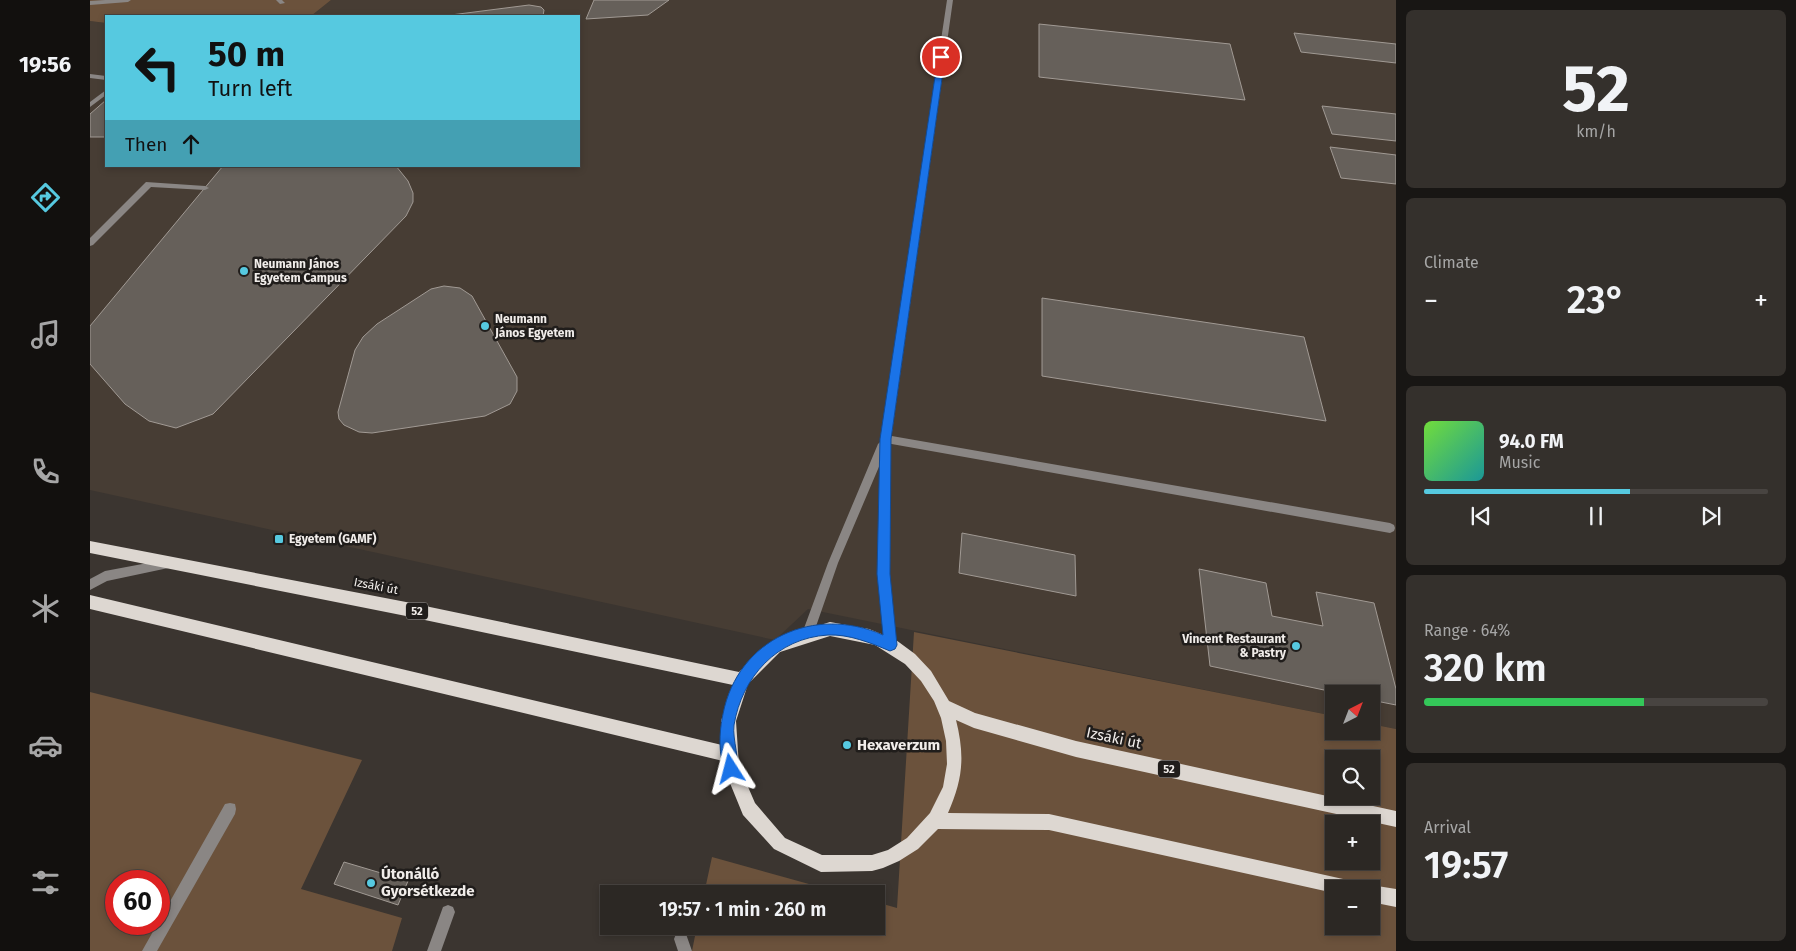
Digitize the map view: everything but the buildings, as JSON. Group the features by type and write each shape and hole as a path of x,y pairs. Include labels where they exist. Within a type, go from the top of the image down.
{"main road":[{"name":"Izsáki út","path":"90,547 406,609 742,680"},
{"path":"90,602 728,754"},
{"path":"830,629 850,631 871,636 890,645 917,665 937,692 945,708 952,731 955,754 953,778 946,801 935,821 914,843 888,859 858,866 827,864 798,854 771,836 750,812 735,784 728,754 727,728 732,703 742,680 755,663 771,648 789,638 809,632 830,629"},
{"name":"Izsáki út","path":"945,708 974,720 1076,749 1396,819"},
{"path":"935,821 1049,822 1325,883"},
{"path":"1380,895 1396,898"}],"street":[{"path":"90,2 128,0"},
{"path":"890,645 884,574 886,439 950,0"},
{"path":"90,76 105,78"},
{"path":"90,105 105,93"},
{"path":"90,243 149,184 205,188"},
{"path":"886,439 1390,528"},
{"path":"809,632 833,563 886,439"},
{"path":"90,585 105,576 175,563"},
{"path":"149,951 230,809"},
{"path":"434,951 448,912"}],"shaded area":[{"path":"90,0 331,0 312,15 105,15 105,23 90,21"},
{"path":"331,0 1396,0 1396,729 1380,726 1380,685 1325,685 1325,714 808,609 775,640 90,490 90,21 105,23 105,167 580,167 580,15 312,15"},
{"path":"914,632 1325,714 1325,740 1380,740 1380,726 1396,729 1396,951 692,951 695,935 885,935 885,905 897,908"},
{"path":"90,692 362,760 301,889 402,918 392,951 90,951"},
{"path":"712,857 813,885 706,885"}],"place":[{"name":"Neumann János Egyetem Campus","path":"244,271"},
{"name":"Neumann János Egyetem","path":"485,326"},
{"name":"Egyetem (GAMF)","path":"279,539"},
{"name":"Vincent Restaurant & Pastry","path":"1296,646"},
{"name":"Hexaverzum","path":"847,745"},
{"name":"Útonálló Gyorsétkezde","path":"371,883"}],"route":[{"path":"731,769 728,754 727,728 732,703 742,680 755,663 771,648 789,638 809,632 830,629 871,636 890,645 884,574 886,439 941,57"}]}
